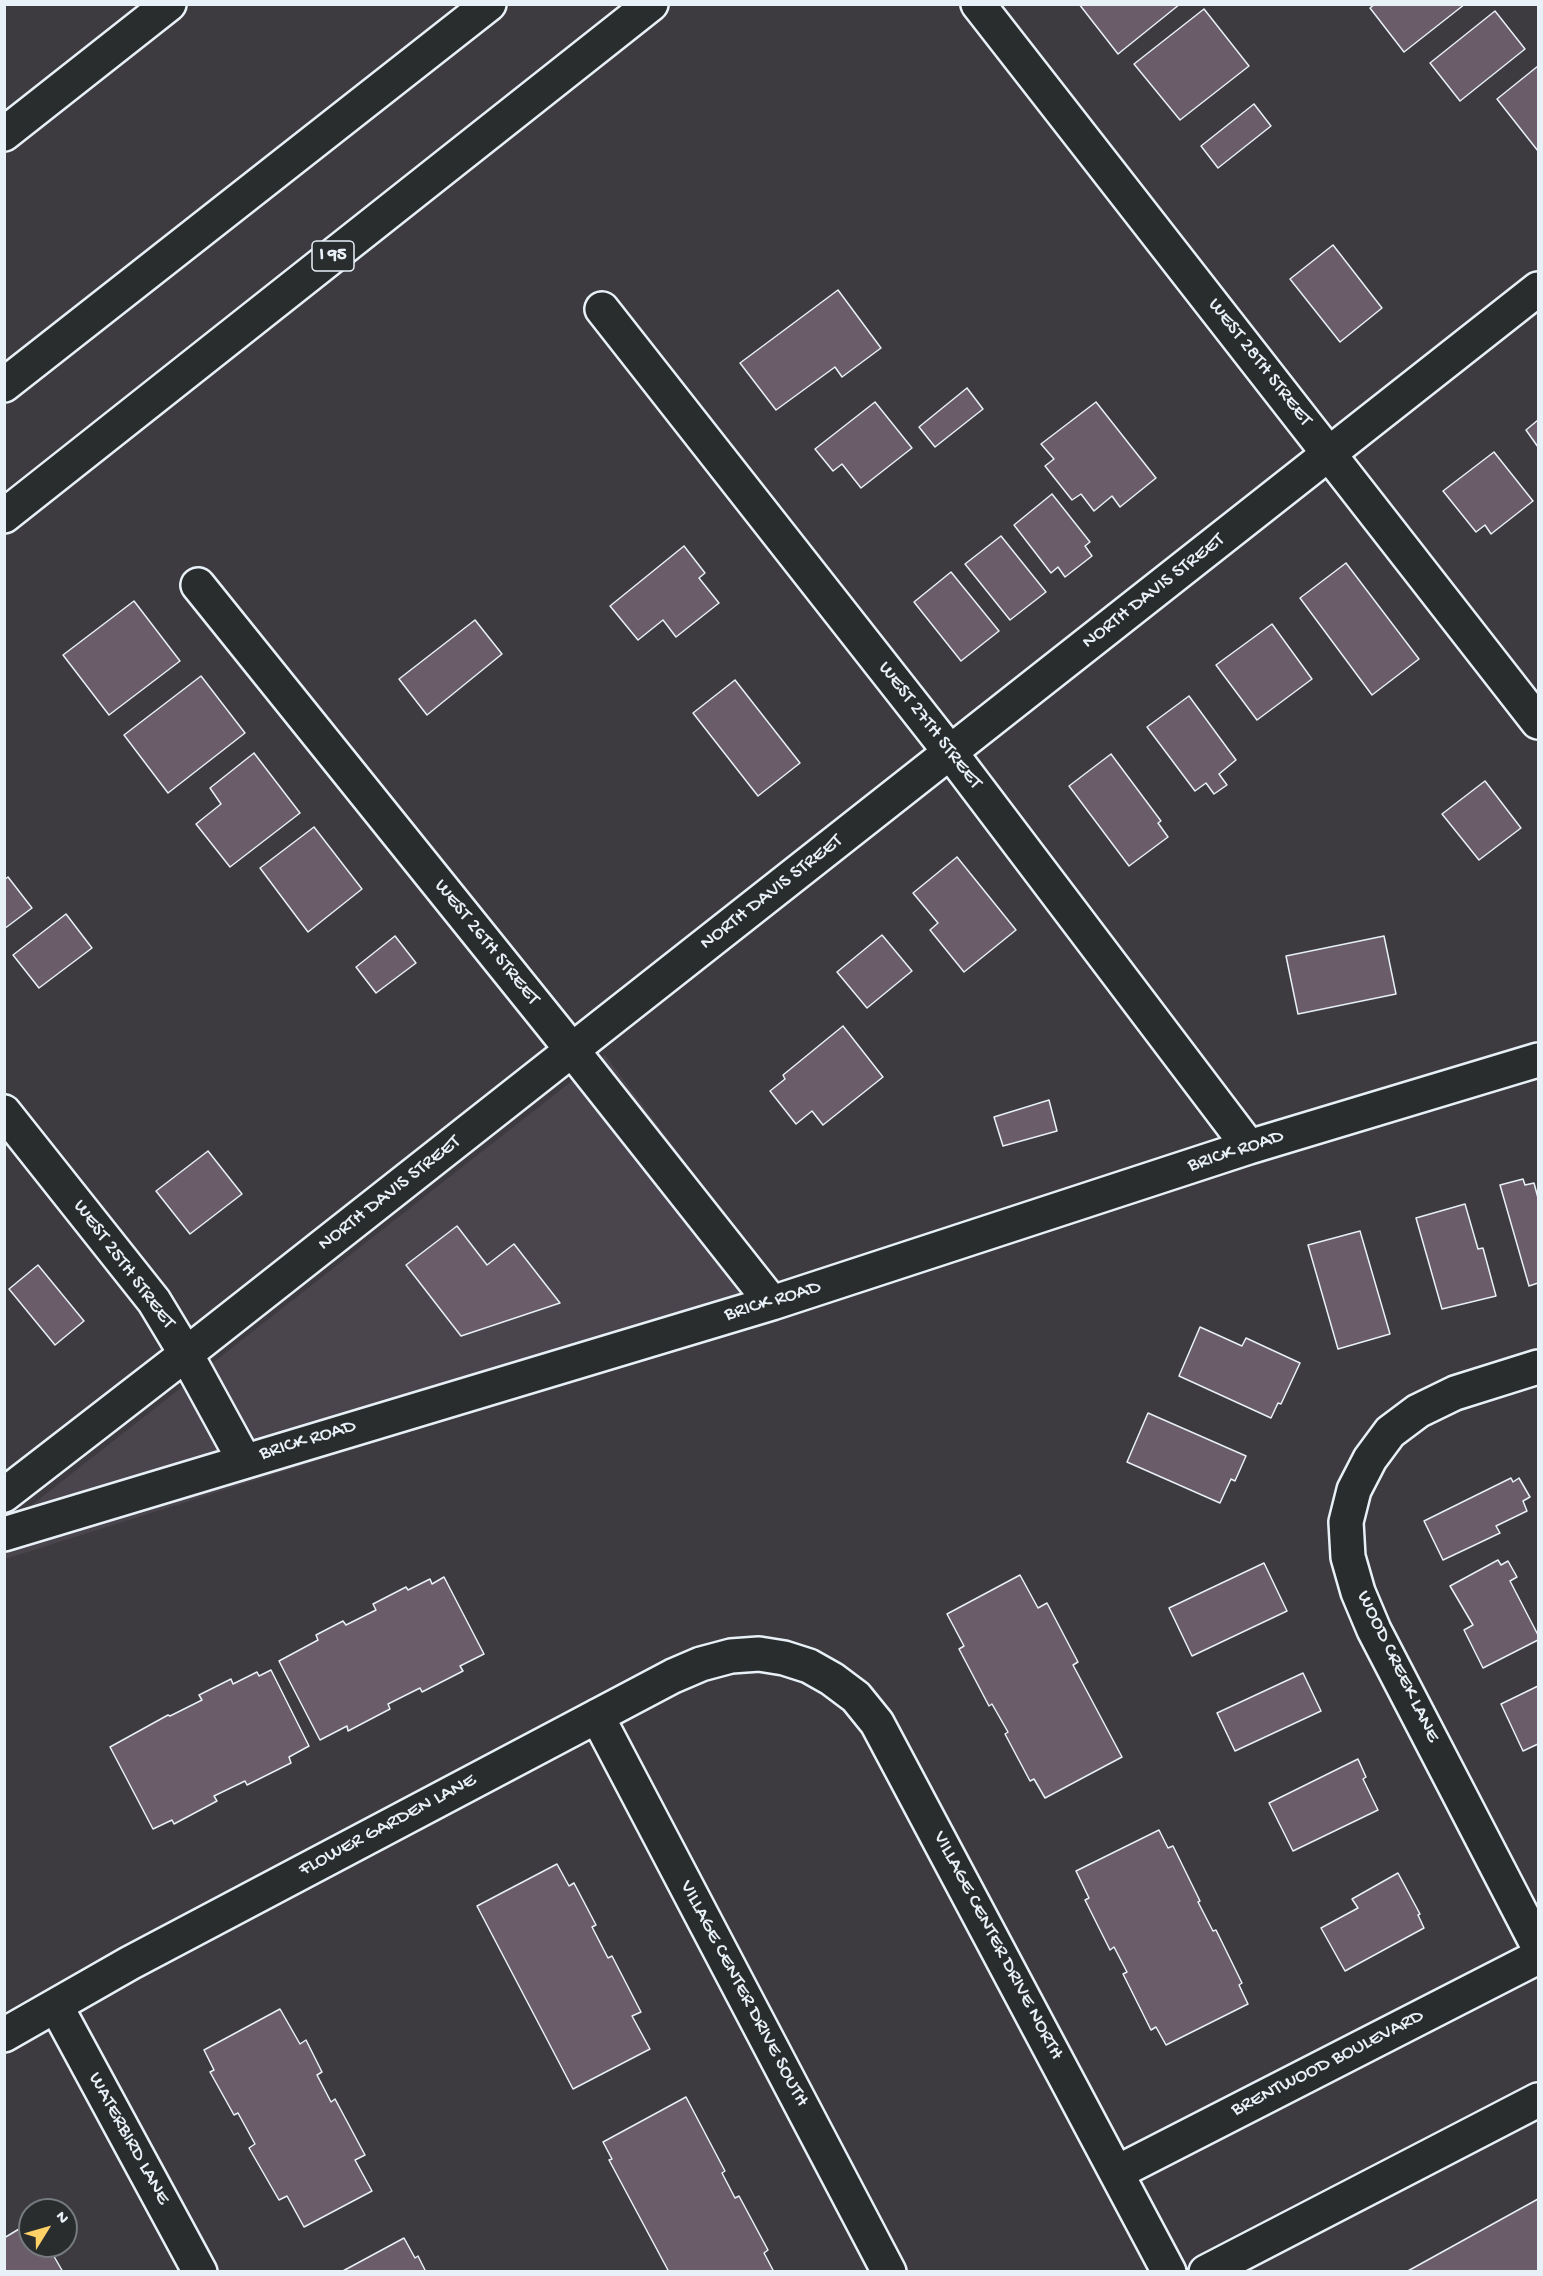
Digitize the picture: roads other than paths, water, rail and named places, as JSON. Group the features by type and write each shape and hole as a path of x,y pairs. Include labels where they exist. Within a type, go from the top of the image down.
{"main road":[{"path":"4,134 169,4"},
{"path":"4,385 489,4"},
{"name":"I 95","path":"4,516 651,4"},
{"name":"WEST 28TH STREET","path":"978,4 1539,722"},
{"name":"NORTH DAVIS STREET","path":"4,1495 1539,289"},
{"name":"WEST 27TH STREET","path":"602,309 951,752 1249,1148"},
{"name":"WEST 26TH STREET","path":"198,585 772,1303"},
{"name":"BRICK ROAD","path":"4,1534 772,1303 1249,1148 1539,1060"},
{"name":"WEST 25TH STREET","path":"4,1112 154,1301 244,1460"},
{"name":"WOOD CREEK LANE","path":"1539,1367 1455,1393 1418,1411 1390,1432 1370,1459 1354,1490 1346,1522 1348,1557 1358,1592 1374,1630 1539,1946"},
{"name":"FLOWER GARDEN LANE","path":"4,2035 150,1952 673,1676 701,1664 731,1656 759,1654 784,1658"},
{"name":"VILLAGE CENTER DRIVE NORTH","path":"784,1658 809,1666 832,1679 856,1697 877,1723 1169,2271"},
{"name":"VILLAGE CENTER DRIVE SOUTH","path":"597,1716 889,2271"},
{"name":"BRENTWOOD BOULEVARD","path":"1118,2172 1539,1957"},
{"name":"WATERBIRD LANE","path":"56,2006 200,2271"},
{"path":"1206,2271 1539,2100"}]}
